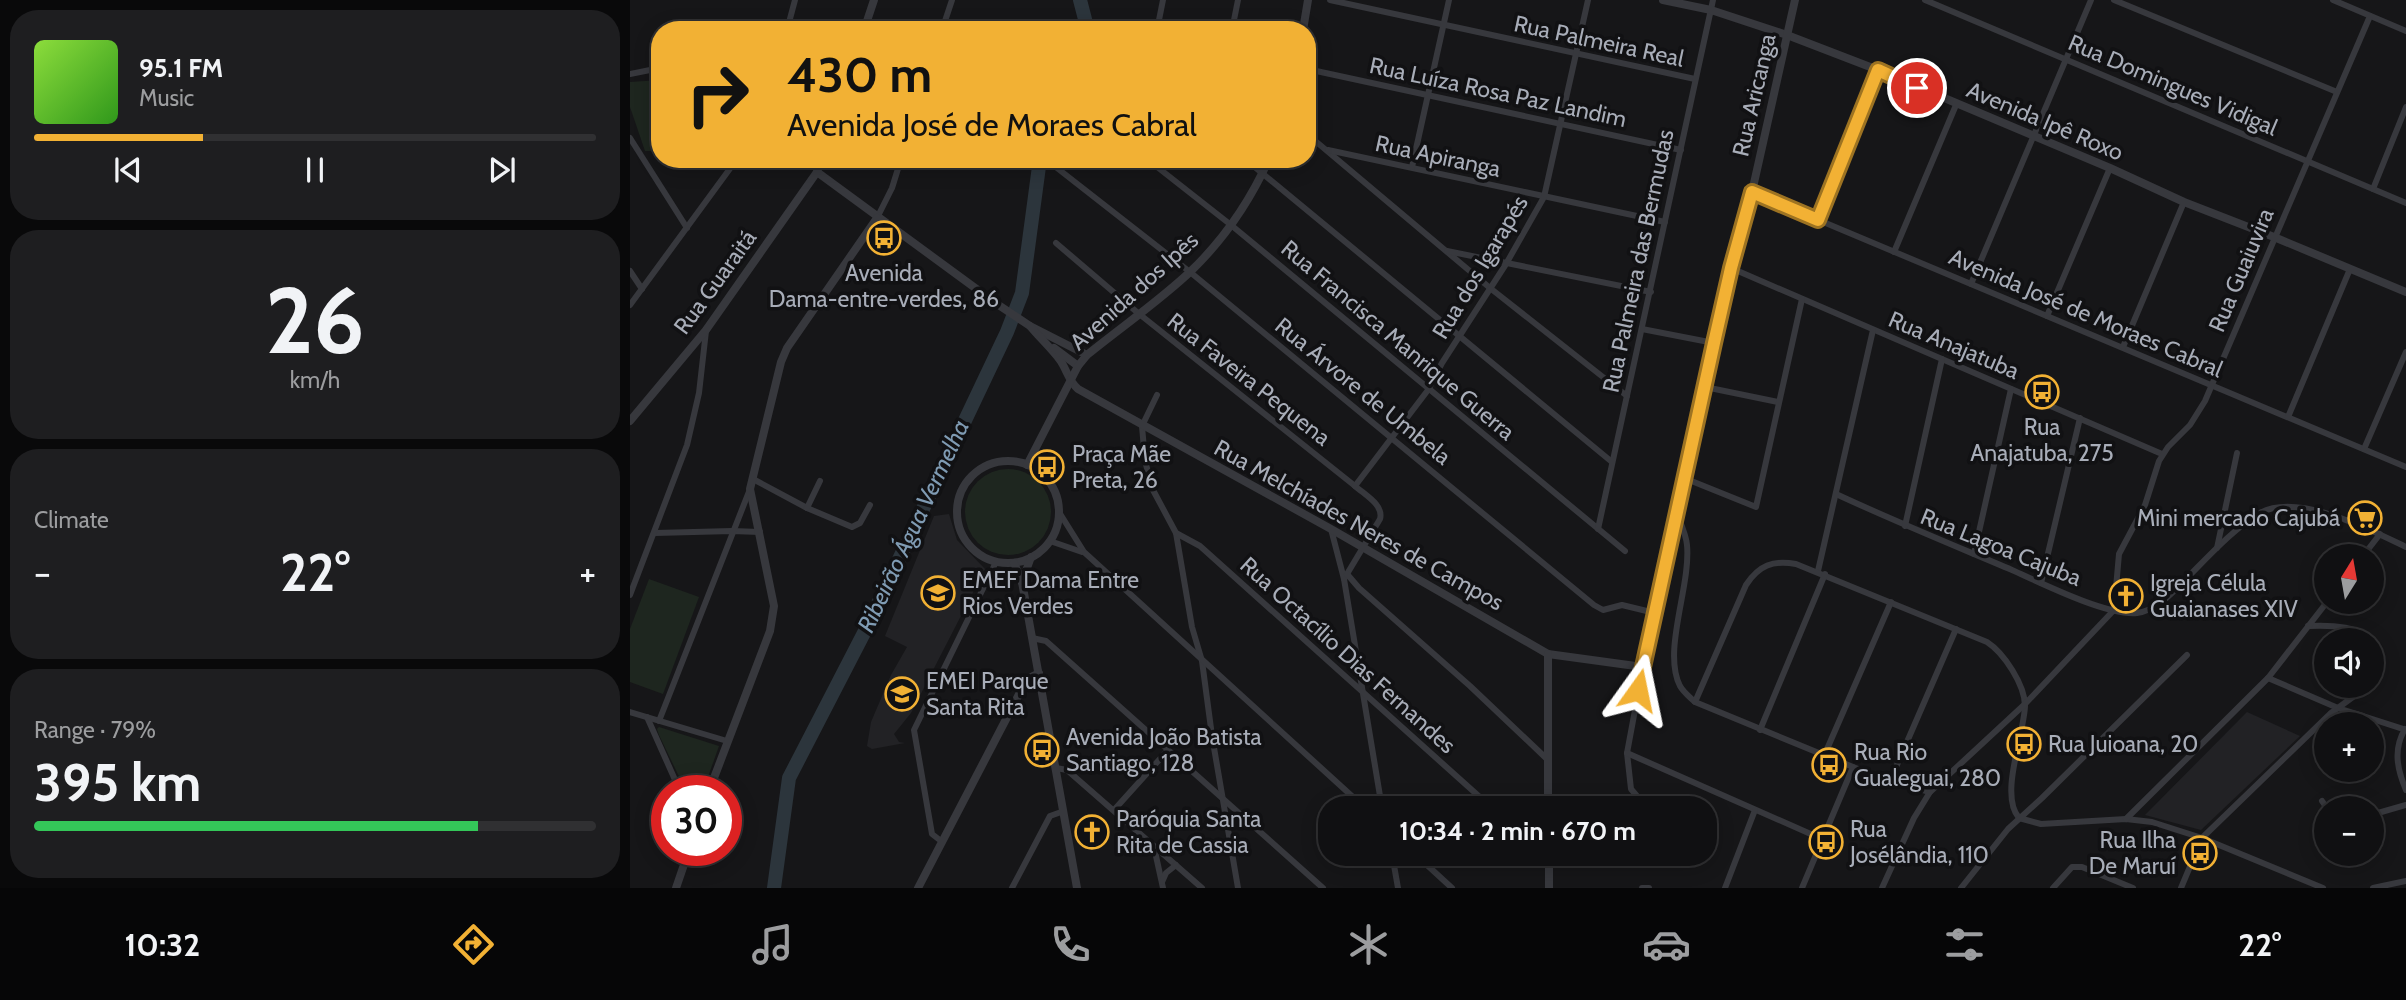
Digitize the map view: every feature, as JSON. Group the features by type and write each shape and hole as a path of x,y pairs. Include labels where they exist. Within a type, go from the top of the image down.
{"street":[{"path":"790,21 796,0"},
{"path":"867,21 874,0"},
{"path":"946,21 952,0"},
{"path":"1159,21 1163,0"},
{"path":"1234,21 1238,0"},
{"path":"1304,21 1308,0"},
{"name":"Rua Palmeira Real","path":"1330,0 1695,79"},
{"path":"1412,167 1449,0"},
{"name":"Rua dos Igarapés","path":"1355,486 1428,390 1544,197 1588,0"},
{"name":"Avenida Ipê Roxo","path":"1663,0 1711,10 1787,34 2110,168 2184,202 2406,292"},
{"name":"Rua Palmeira das Bermudas","path":"1598,529 1713,0"},
{"name":"Rua Aricanga","path":"1636,796 1630,789 1627,753 1643,667 1731,268 1752,192 1795,0"},
{"name":"Rua Domingues Vidigal","path":"1925,0 2406,203"},
{"path":"1971,284 2091,0"},
{"path":"2114,0 2337,92"},
{"path":"2333,0 2406,31"},
{"name":"Rua Guaiuvira","path":"2114,610 2119,554 2145,505 2162,454 2190,425 2211,385 2370,16"},
{"path":"630,74 651,70"},
{"path":"1818,220 1878,70"},
{"name":"Rua Luíza Rosa Paz Landim","path":"1316,71 1681,150"},
{"path":"1894,252 1956,105"},
{"path":"2373,189 2406,107"},
{"path":"630,138 687,228"},
{"path":"1316,141 1490,288 1627,396"},
{"name":"Rua Apiranga","path":"1326,149 1665,222"},
{"path":"630,306 730,168"},
{"name":"Rua Guaraitá","path":"631,418 706,330 818,168"},
{"path":"659,721 750,489 781,362 787,348 877,218 898,168"},
{"name":"Rua Árvore de Umbela","path":"1057,168 1190,272 1599,609 1609,610 1622,605 1655,613"},
{"name":"Rua Francisca Manrique Guerra","path":"1158,168 1625,551"},
{"path":"1255,168 1612,462"},
{"name":"Avenida dos Ipês","path":"1027,465 1078,366 1087,355 1190,272 1231,225 1265,168"},
{"path":"2047,316 2110,168"},
{"path":"817,172 997,304 1028,325 1087,355"},
{"name":"Avenida José de Moraes Cabral","path":"1752,192 2406,467"},
{"path":"2123,347 2184,202"},
{"name":"Rua Faveira Pequena","path":"1056,243 1138,313 1379,507 1382,512 1380,519 1363,549"},
{"path":"1444,250 1651,292"},
{"name":"Rua Anajatuba","path":"1731,268 2162,454"},
{"path":"2288,417 2350,269"},
{"path":"630,271 642,289"},
{"path":"1684,478 1756,507 1802,299"},
{"path":"1028,325 1058,357 1066,369 1069,381"},
{"path":"1642,329 1714,343"},
{"path":"630,595 687,445 699,393 706,330"},
{"path":"1760,730 1821,573 1873,330"},
{"path":"1040,338 1078,366"},
{"path":"2364,449 2406,352"},
{"path":"1905,526 1942,359"},
{"name":"Rua Melchíades Neres de Campos","path":"1069,381 1142,426 1331,529 1548,654 1643,667"},
{"path":"1704,387 1778,402"},
{"path":"1974,554 2011,389"},
{"path":"1157,395 1142,426 1147,474 1176,533 1192,627 1202,661 1238,888"},
{"path":"2041,583 2080,418"},
{"path":"2217,548 2237,453"},
{"path":"1059,512 1057,527 1050,541 1031,557 1014,563 996,562 972,548 963,537 957,510 959,496 965,484 974,473 986,466 1013,461 1038,471 1053,489 1059,512 1084,552 1353,796"},
{"path":"753,479 807,508 852,527 860,523 870,505"},
{"path":"807,508 820,481"},
{"path":"715,775 774,615 750,489"},
{"name":"Rua Lagoa Cajuba","path":"1836,494 2041,583 2114,610 2134,613 2155,607 2167,598 2217,548 2259,514 2285,506 2311,509 2380,534 2406,547"},
{"path":"1676,513 1685,535 1687,561 1675,649 1675,668 1680,686 1695,702 1760,730 1890,781 1930,792"},
{"path":"1331,529 1345,577 1380,796"},
{"path":"655,533 760,533"},
{"name":"Rua Octacílio Dias Fernandes","path":"1176,533 1200,546 1479,796"},
{"path":"2372,544 2380,534"},
{"path":"1050,541 1084,552"},
{"path":"1345,577 1363,549"},
{"path":"1022,582 1031,557"},
{"path":"941,841 932,834 913,734 915,725 996,562"},
{"path":"1014,563 1022,582 1077,888"},
{"path":"1695,702 1746,585 1753,575 1770,563 1796,564 1987,642 2003,654 2015,676 2025,704 2012,789 2013,807 2019,818 2031,823 2053,824 2126,819 2151,822 2203,838 2323,888"},
{"path":"1345,577 1548,760"},
{"path":"1824,756 1891,602"},
{"path":"1882,888 1914,818 1930,792 2025,704 2114,610"},
{"path":"2126,819 2268,678 2318,614"},
{"path":"2308,626 2353,628"},
{"path":"1890,781 1956,629"},
{"path":"1032,638 1046,640 1323,888"},
{"path":"1548,654 1548,796"},
{"path":"1961,888 2019,818 2187,655"},
{"path":"918,888 1027,679 1039,673"},
{"path":"2268,678 2338,708 2405,729 2397,751 2400,776 2406,790"},
{"path":"2181,888 2203,838 2351,698"},
{"path":"630,712 727,741"},
{"path":"647,717 673,775"},
{"path":"1114,810 1168,750"},
{"path":"1627,753 1822,839"},
{"path":"1802,888 1853,767"},
{"path":"1056,768 1067,770 1202,888"},
{"path":"2384,811 2406,805"},
{"path":"1725,888 1755,810"},
{"path":"1012,888 1051,816 1064,811"},
{"path":"1154,846 1162,885"},
{"path":"1162,885 1166,873 1176,865"},
{"path":"676,888 684,866"},
{"path":"1394,866 1398,888"},
{"path":"1428,866 1452,888"},
{"path":"1547,866 1549,888"},
{"path":"2053,888 2072,867 2081,867 2133,888"},
{"path":"2373,888 2406,881"},
{"path":"1642,888 1649,888"}],"shaded area":[{"path":"651,81 651,151 645,151 630,107 630,82"},
{"path":"1000,469 1016,469 1039,481 1048,495 1051,512 1048,529 1039,543 1016,555 1000,555 984,548 972,536 965,520 965,504 972,488 984,476"},
{"name":"EMEF Dama Entre Rios Verdes","path":"949,514 957,540 985,569 911,713 894,734 899,742 905,743 872,749 867,746 871,722 891,675 907,647 885,636 934,516"},
{"path":"649,579 699,597 663,694 630,682 630,629"},
{"path":"2247,712 2300,736 2201,830 2145,815"},
{"path":"659,727 719,746 709,775 678,775 657,729"}],"waterway":[{"name":"Ribeirão Água Vermelha","path":"1080,0 1085,21"},
{"name":"Ribeirão Água Vermelha","path":"774,888 789,778 866,629 1007,332 1022,293 1039,168"}],"place":[{"name":"Avenida Dama-entre-verdes, 86","path":"884,238"},
{"name":"Rua Anajatuba, 275","path":"2042,392"},
{"name":"Praça Mãe Preta, 26","path":"1047,467"},
{"name":"Mini mercado Cajubá","path":"2365,518"},
{"name":"EMEF Dama Entre Rios Verdes","path":"938,593"},
{"name":"Igreja Célula Guaianases XIV","path":"2126,596"},
{"name":"EMEI Parque Santa Rita","path":"902,694"},
{"name":"Rua Juioana, 20","path":"2024,744"},
{"name":"Avenida João Batista Santiago, 128","path":"1042,750"},
{"name":"Rua Rio Gualeguai, 280","path":"1829,765"},
{"name":"Paróquia Santa Rita de Cassia","path":"1092,832"},
{"name":"Rua Josélândia, 110","path":"1826,842"},
{"name":"Rua Ilha De Maruí","path":"2200,853"}],"route":[{"path":"1638,690 1731,268 1752,192 1818,220 1878,70 1917,88"}]}
